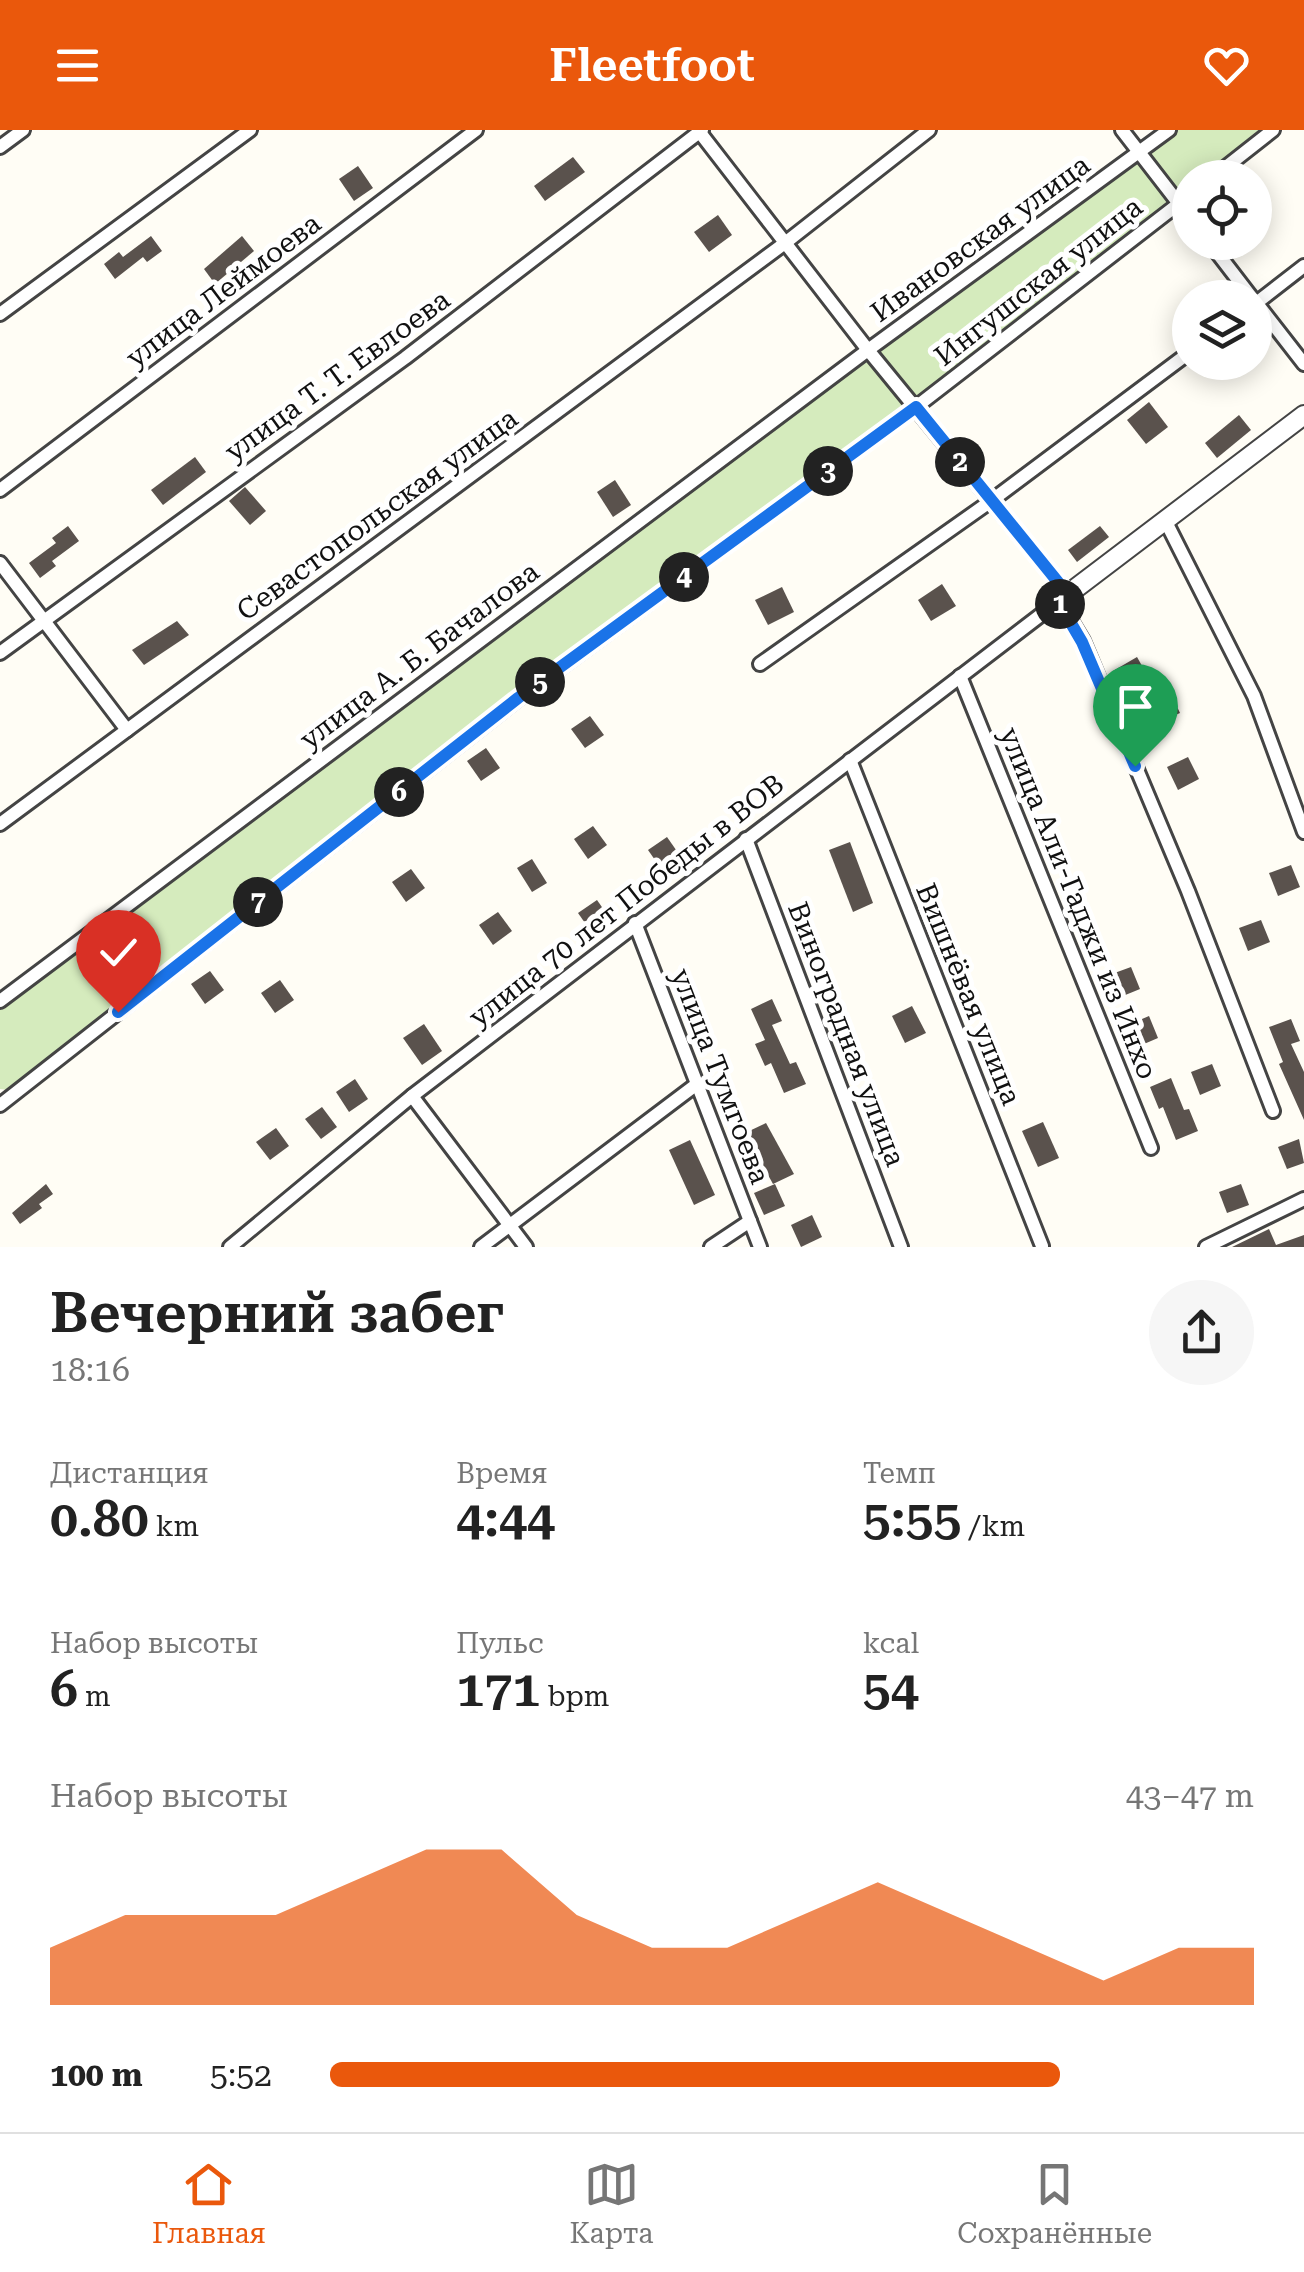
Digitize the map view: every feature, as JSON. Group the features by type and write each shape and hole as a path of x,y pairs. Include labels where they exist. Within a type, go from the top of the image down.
{"street":[{"path":"0,147 23,130"},
{"path":"0,314 249,130"},
{"name":"улица Леймоева","path":"0,490 476,130"},
{"name":"Севастопольская улица","path":"0,824 785,243 929,130"},
{"path":"1122,130 1172,186"},
{"name":"Ивановская улица","path":"868,350 1169,130"},
{"path":"1235,160 1273,130"},
{"path":"700,131 868,350 1062,587 1058,601 1082,642 1188,890 1273,1111"},
{"name":"улица Т. Т. Евлоева","path":"0,653 405,358 700,131"},
{"name":"Ингушская улица","path":"0,1105 518,698 916,407 1172,208"},
{"path":"1223,260 1238,280"},
{"path":"1272,288 1304,266"},
{"path":"1272,324 1304,364"},
{"name":"улица А. Б. Бачалова","path":"0,1001 868,350"},
{"path":"760,664 991,501 1172,365"},
{"path":"1058,601 1304,416"},
{"path":"1166,520 1254,696 1304,832"},
{"path":"0,563 126,730"},
{"name":"улица 70 лет Победы в ВОВ","path":"230,1247 412,1096 1058,601"},
{"name":"улица Али-Гаджи из Инхо","path":"960,676 1151,1148"},
{"name":"Вишнёвая улица","path":"850,760 1042,1246"},
{"name":"Виноградная улица","path":"746,839 900,1247"},
{"name":"улица Тумгоева","path":"635,923 760,1247"},
{"path":"481,1247 697,1084"},
{"path":"412,1096 526,1247"},
{"path":"1206,1247 1304,1200"},
{"path":"711,1247 750,1221"}],"green space":[{"path":"1169,130 1273,130 1234,160 1172,160 1172,209 916,407 9,1090 0,1089 0,1007 209,843"}],"building":[{"path":"573,157 585,172 545,201 534,186"},
{"path":"358,166 373,188 354,201 339,179"},
{"path":"718,215 732,235 709,252 694,232"},
{"path":"151,236 162,251 147,262 143,257 115,279 104,264 119,252 123,257"},
{"path":"242,236 254,251 215,284 204,269"},
{"path":"1149,402 1168,427 1146,444 1127,420"},
{"path":"1239,415 1251,430 1217,458 1205,443"},
{"path":"195,457 206,472 163,505 151,490"},
{"path":"615,480 631,505 613,517 597,492"},
{"path":"245,487 266,511 250,525 229,501"},
{"path":"68,526 79,541 52,561 56,566 40,578 29,563 56,543 52,538"},
{"path":"1100,526 1109,537 1077,562 1068,550"},
{"path":"942,584 956,606 931,621 918,600"},
{"path":"782,587 794,612 768,625 755,600"},
{"path":"177,621 189,635 144,665 132,650"},
{"path":"1137,657 1150,680 1157,676 1166,694 1170,692 1180,713 1157,723 1145,697 1133,703 1113,671"},
{"path":"590,716 604,735 585,748 571,729"},
{"path":"486,748 500,768 481,781 467,761"},
{"path":"1188,757 1199,779 1178,790 1167,767"},
{"path":"593,826 607,845 588,859 574,839"},
{"path":"667,837 681,857 662,870 648,850"},
{"path":"850,842 873,903 853,912 829,850"},
{"path":"532,859 547,883 532,892 517,868"},
{"path":"1291,865 1300,887 1278,896 1269,873"},
{"path":"411,869 425,888 406,902 392,882"},
{"path":"597,900 611,920 592,933 578,913"},
{"path":"498,912 512,931 493,945 479,925"},
{"path":"1261,920 1270,942 1248,951 1239,928"},
{"path":"1131,967 1140,989 1118,998 1109,975"},
{"path":"210,971 224,990 205,1004 191,984"},
{"path":"280,980 294,1000 275,1013 261,993"},
{"path":"772,999 782,1021 772,1025 790,1064 796,1062 806,1084 784,1093 771,1063 765,1066 755,1044 765,1040 751,1009"},
{"path":"912,1006 926,1033 905,1043 892,1016"},
{"path":"1149,1016 1158,1038 1137,1047 1128,1025"},
{"path":"1291,1019 1300,1041 1291,1044 1304,1072 1304,1120 1279,1064 1283,1062 1269,1027"},
{"path":"424,1024 442,1051 422,1065 403,1038"},
{"path":"1212,1064 1221,1086 1200,1095 1191,1072"},
{"path":"1171,1078 1198,1131 1176,1140 1150,1087"},
{"path":"355,1079 368,1099 349,1112 336,1092"},
{"path":"322,1107 337,1127 321,1139 305,1119"},
{"path":"1043,1122 1059,1158 1038,1167 1022,1131"},
{"path":"766,1123 794,1174 773,1184 745,1133"},
{"path":"276,1128 289,1146 270,1160 256,1142"},
{"path":"1299,1139 1304,1163 1287,1169 1278,1147"},
{"path":"690,1140 715,1195 694,1205 669,1150"},
{"path":"46,1184 53,1194 20,1224 12,1213"},
{"path":"775,1184 785,1206 764,1215 754,1193"},
{"path":"1241,1184 1249,1205 1227,1213 1219,1192"},
{"path":"812,1215 822,1237 801,1247 791,1225"},
{"path":"1269,1229 1276,1245 1304,1235 1304,1247 1232,1247"}],"route":[{"path":"118,1012 518,698 916,407 1062,587 1058,601 1082,642 1135,766"}]}
